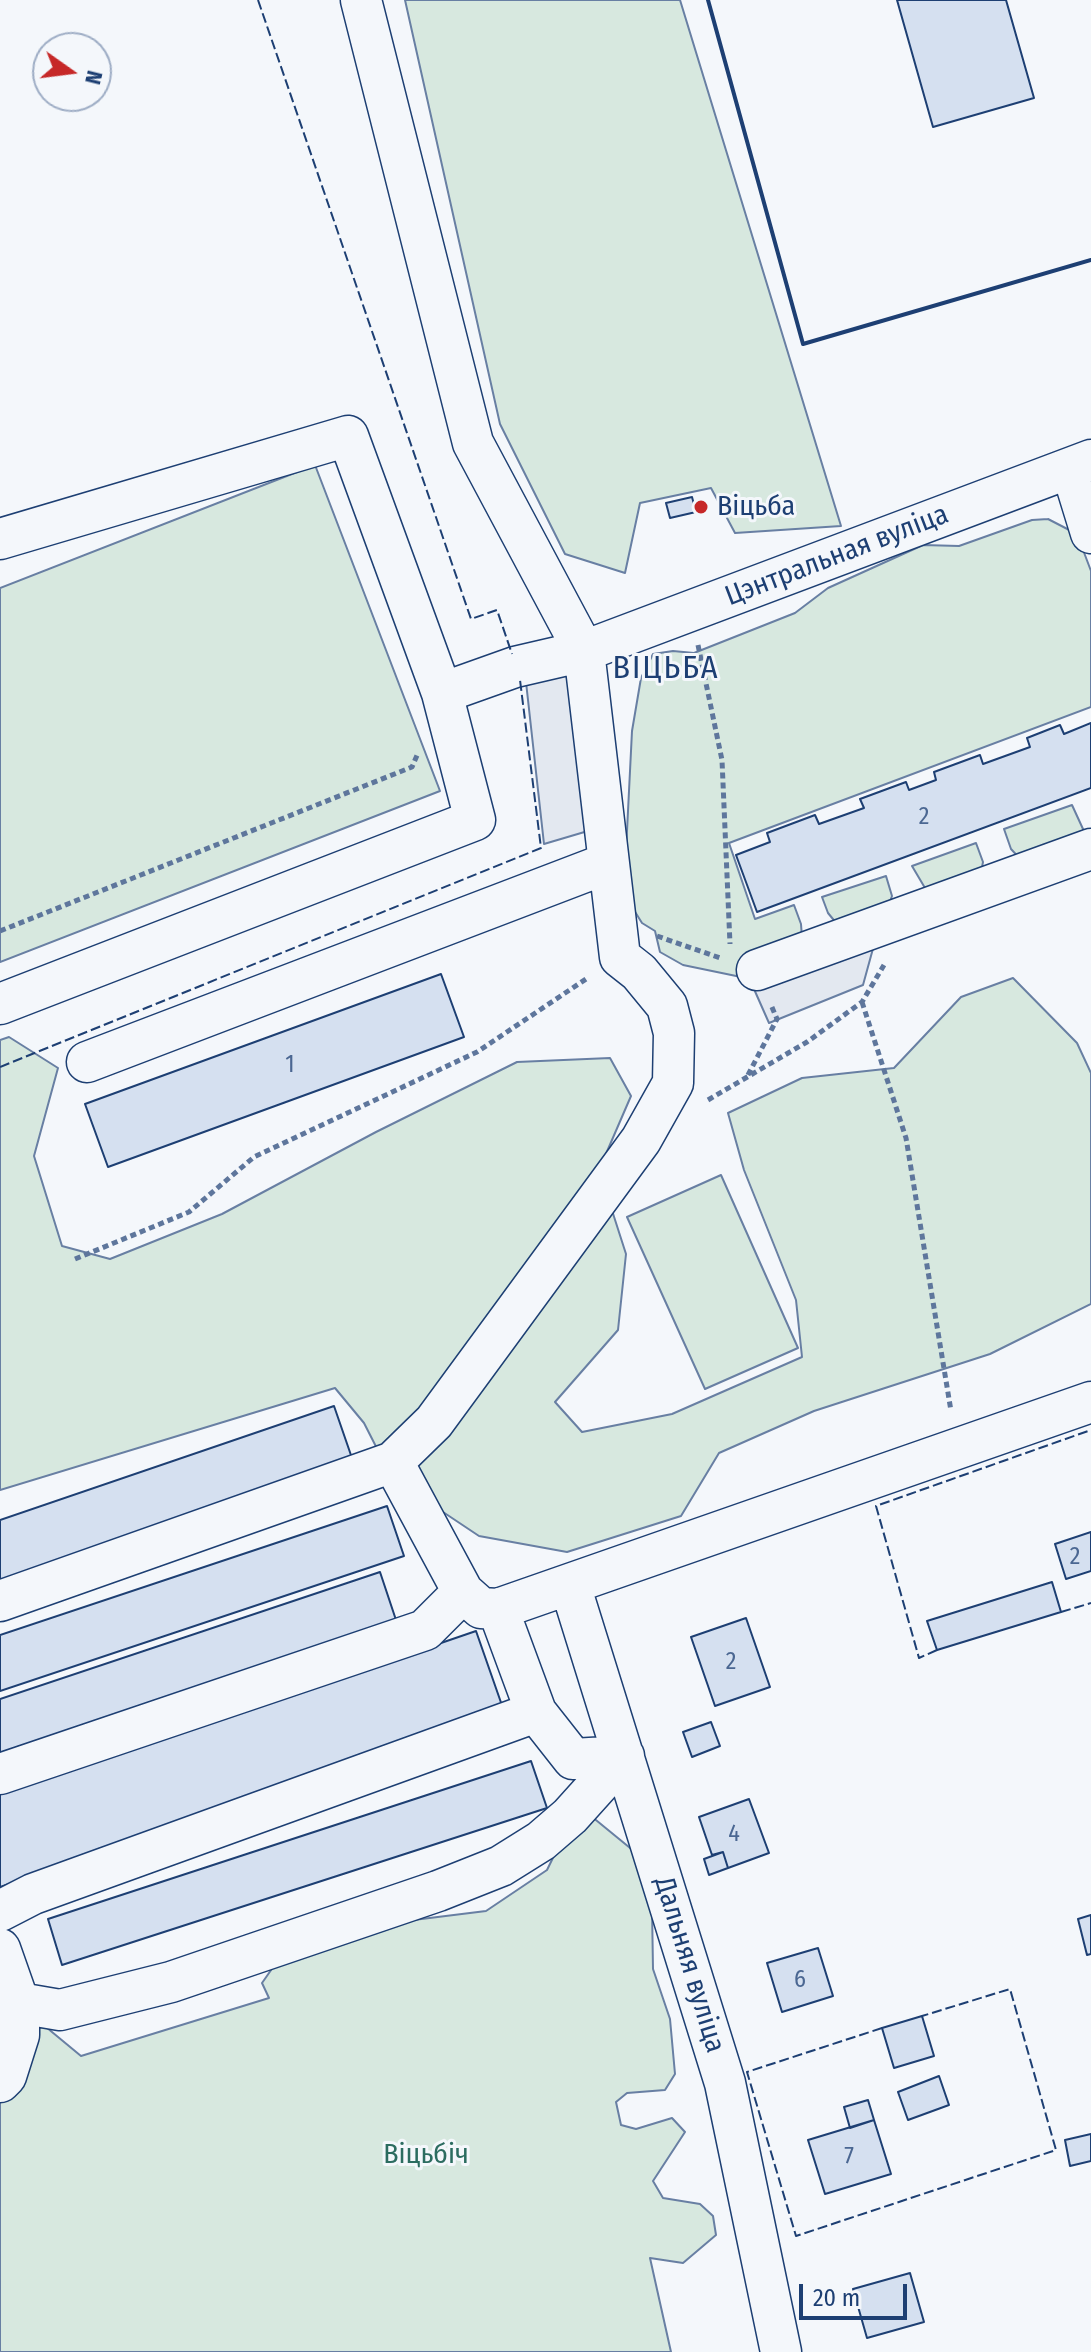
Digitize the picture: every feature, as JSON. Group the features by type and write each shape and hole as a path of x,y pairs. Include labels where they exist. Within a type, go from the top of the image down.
{"street":[{"path":"0,1601 393,1462 434,1422 641,1140 673,1083 674,1033 667,1006 617,939 584,651 473,443 361,0"},
{"path":"0,539 348,436 442,693 475,820 0,1004"},
{"name":"Цэнтральная вуліца","path":"442,693 515,667 584,651 691,611 1085,495"},
{"path":"744,966 1091,849"},
{"path":"87,1062 608,863"},
{"path":"393,1462 463,1592 481,1608 498,1609 1091,1402"},
{"name":"Дальняя вуліца","path":"570,1585 725,2083 781,2352"},
{"path":"0,1774 425,1630 463,1592"},
{"path":"498,1609 536,1712 573,1759 624,1756"},
{"path":"0,1911 33,1894 536,1712"},
{"path":"19,2003 60,2010 158,1986 438,1891 501,1866 541,1841 570,1816 624,1756"},
{"path":"0,1949 19,2003 19,2035 6,2076 0,2082"}],"path":[{"path":"691,611 722,760 744,966 777,1019 748,1076"},
{"path":"0,931 412,767 442,693"},
{"path":"75,1259 189,1212 254,1157 477,1052 617,939 744,966"},
{"path":"695,1108 807,1042 862,1002 885,964"},
{"path":"862,1002 906,1138 957,1449"}],"green space":[{"path":"405,0 680,0 841,526 735,533 711,488 640,503 625,573 565,554 500,424"},
{"path":"315,465 440,791 0,962 0,588"},
{"path":"1048,519 1077,534 1091,571 1091,707 729,843 755,919 794,905 801,924 802,938 741,977 683,965 660,952 655,931 642,923 632,907 626,851 632,731 641,678 653,654 673,651 694,653 795,613 828,588 923,545 959,546 1032,520"},
{"path":"1072,805 1083,829 1083,844 1023,862 1011,849 1004,829"},
{"path":"976,843 983,862 980,878 925,888 912,866"},
{"path":"886,876 892,896 886,913 837,924 828,913 822,897"},
{"path":"1013,978 1077,1043 1091,1073 1091,1304 990,1354 814,1411 719,1453 681,1516 567,1552 479,1536 392,1478 364,1423 335,1388 0,1490 0,1040 9,1037 58,1068 34,1156 62,1246 110,1259 222,1214 517,1062 610,1058 631,1096 599,1170 626,1254 618,1330 555,1402 582,1432 672,1414 802,1357 796,1300 744,1170 728,1113 802,1078 894,1068 961,997"},
{"path":"721,1175 798,1348 705,1389 627,1217"},
{"name":"Віцьбіч","path":"591,1816 635,1852 652,1908 653,1969 670,2019 675,2074 665,2090 627,2093 616,2102 621,2125 636,2129 672,2118 685,2132 653,2181 663,2198 700,2204 713,2216 716,2235 683,2263 650,2258 671,2352 0,2352 0,1989 81,2056 269,1998 262,1983 283,1953 333,1930 486,1911 547,1870 571,1821"}],"shaded area":[{"path":"578,661 598,828 544,844 526,682"},
{"path":"877,934 863,985 769,1023 750,980"}],"building":[{"path":"897,0 1006,0 1034,98 933,127"},
{"path":"692,497 696,512 670,518 666,503"},
{"path":"1091,723 1091,788 757,912 736,855 770,842 767,833 815,815 819,824 864,808 860,799 906,782 909,790 936,780 934,772 980,755 983,764 1030,747 1027,738 1060,725 1064,734"},
{"path":"441,974 464,1037 108,1167 85,1104"},
{"path":"334,1406 353,1461 0,1581 0,1520"},
{"path":"387,1506 404,1556 0,1691 0,1635"},
{"path":"1091,1532 1091,1571 1066,1579 1055,1544"},
{"path":"380,1572 396,1620 0,1753 0,1699"},
{"path":"1052,1582 1061,1612 937,1650 927,1621"},
{"path":"746,1618 770,1687 715,1706 691,1637"},
{"path":"476,1631 505,1714 0,1887 0,1794"},
{"path":"711,1722 720,1746 692,1757 683,1732"},
{"path":"531,1761 547,1808 62,1965 48,1919"},
{"path":"749,1799 769,1853 728,1868 723,1852 712,1855 699,1817"},
{"path":"723,1852 728,1868 709,1875 704,1859"},
{"path":"1091,1915 1091,1954 1087,1955 1078,1919"},
{"path":"818,1948 833,1996 782,2012 767,1963"},
{"path":"922,2016 934,2056 894,2068 882,2028"},
{"path":"939,2076 949,2105 908,2120 898,2092"},
{"path":"868,2100 874,2120 850,2128 844,2107"},
{"path":"874,2120 891,2174 825,2194 808,2140"},
{"path":"1091,2134 1091,2161 1070,2166 1065,2140"},
{"path":"910,2273 924,2322 867,2338 853,2289"}],"fence":[{"path":"258,0 471,619 497,610 512,654"},
{"path":"0,1067 541,848 520,680"},
{"path":"937,1650 919,1658 876,1506 1091,1430"},
{"path":"1061,1612 1091,1603"},
{"path":"882,2028 747,2072 796,2236 1056,2150 1010,1989 922,2016"}],"wall":[{"path":"708,0 803,344 1091,260"}],"place":[{"name":"Віцьба","path":"701,507"}],"district":[{"name":"ВІЦЬБА","path":"666,669"}]}
